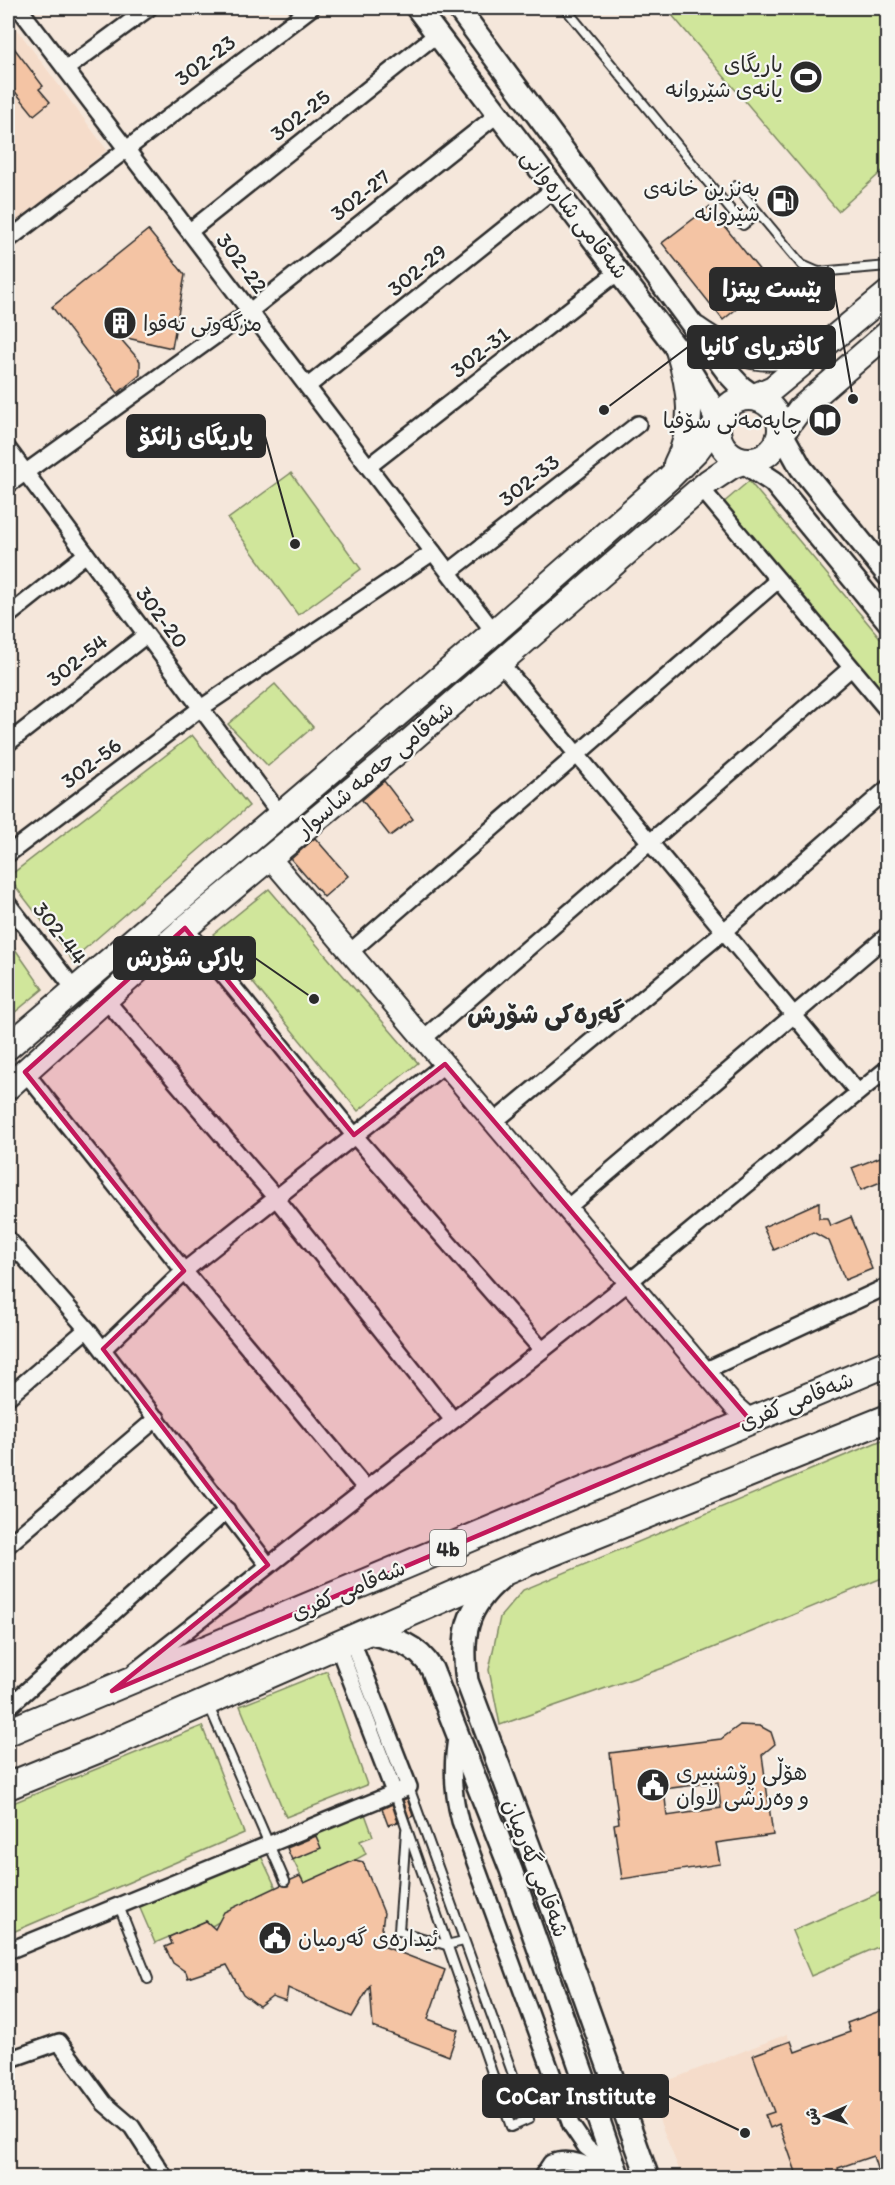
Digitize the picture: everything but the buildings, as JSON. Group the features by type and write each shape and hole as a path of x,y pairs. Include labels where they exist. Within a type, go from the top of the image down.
{"highway":[{"name":"شەقامی کفری","path":"13,1715 112,1690 750,1419 888,1363"},
{"name":"شەقامی کفری","path":"8,1786 511,1569 888,1418"}],"main road":[{"name":"شەقامی شارەوانی","path":"417,8 671,341 704,392 718,424"},
{"name":"شەقامی شارەوانی","path":"463,9 728,373 754,398"},
{"path":"888,293 773,388 754,398 732,404 718,424 724,447 774,482 888,621"},
{"path":"668,479 685,447 690,415 689,384 671,341 692,322 730,350 763,358 793,357 823,348"},
{"path":"744,460 767,455 800,409 886,338"},
{"path":"754,398 774,412 780,434 792,456 822,497 888,575"},
{"name":"شەقامی حەمە شاسوار","path":"8,1047 76,991 279,813 494,632 668,479 718,424"},
{"name":"شەقامی حەمە شاسوار","path":"16,1079 186,928 498,665 701,488 721,472 744,460"},
{"path":"800,514 822,497"},
{"path":"539,591 555,613"},
{"name":"شەقامی گەرمیان","path":"511,1569 481,1595 470,1616 464,1647 466,1681 549,1899 648,2178"},
{"name":"شەقامی گەرمیان","path":"351,1638 398,1639 418,1650 432,1669 458,1730 615,2176"}],"street":[{"name":"302-22","path":"19,8 494,632"},
{"path":"66,69 149,8"},
{"name":"302-23","path":"8,240 311,8"},
{"name":"302-25","path":"190,231 437,34"},
{"name":"302-27","path":"8,485 24,471 250,311 498,114"},
{"name":"302-29","path":"308,387 554,189"},
{"name":"302-31","path":"369,466 619,271"},
{"name":"302-33","path":"449,572 638,424"},
{"name":"302-20","path":"8,449 279,813"},
{"path":"701,488 888,711"},
{"name":"302-56","path":"8,854 201,708 433,552"},
{"path":"8,616 86,554"},
{"path":"350,952 778,580"},
{"name":"302-54","path":"8,743 146,635"},
{"path":"498,665 509,673 857,1091"},
{"path":"423,1039 851,668"},
{"path":"494,1122 723,932 888,788"},
{"path":"270,858 704,1371 734,1406 750,1419"},
{"name":"302-44","path":"8,904 76,991"},
{"path":"186,928 354,1135 542,1350"},
{"path":"567,1208 888,935"},
{"path":"105,999 276,1198 453,1420"},
{"path":"103,1349 184,1271 445,1064"},
{"path":"112,1690 629,1282 857,1091 888,1068"},
{"path":"16,1079 184,1271 366,1489"},
{"path":"9,1243 87,1329 268,1565"},
{"path":"704,1371 888,1286"},
{"path":"8,1396 87,1329"},
{"path":"8,1545 157,1418"},
{"path":"13,1715 227,1510"},
{"path":"13,1949 409,1787 351,1638"},
{"path":"351,1638 394,1792"},
{"path":"458,1730 452,1776 460,1821 568,2118 577,2137 615,2176"},
{"path":"8,2060 59,2042 104,2103 132,2127 165,2178"},
{"path":"541,2178 551,2163 595,2157"},
{"path":"568,2160 583,2163 615,2176"}],"lane":[{"path":"566,8 743,225 759,213"},
{"path":"736,186 802,265 818,272 886,265"},
{"path":"207,1702 285,1881"},
{"path":"394,1792 511,2127 529,2119 409,1787"},
{"path":"407,1827 399,1931 446,1945 464,1941"},
{"path":"119,1906 148,1979"}],"highlighted area":[{"path":"185,928 354,1135 445,1064 750,1420 112,1691 268,1565 103,1349 184,1271 25,1072"}],"shaded area":[{"path":"8,17 107,150 8,229"},
{"path":"787,2034 841,2177 682,2177 647,2089"}],"green space":[{"name":"یاریگای یانەی شێروانە","path":"666,8 887,8 887,167 838,211"},
{"path":"291,473 361,569 298,615 228,519"},
{"path":"749,481 887,646 887,701 722,504"},
{"path":"275,684 313,727 268,766 228,724"},
{"path":"192,735 249,806 72,960 8,877"},
{"path":"269,889 418,1063 358,1111 213,934"},
{"path":"8,939 43,989 8,1018"},
{"path":"887,1438 887,1576 669,1666 500,1725 489,1670 500,1617 523,1590"},
{"path":"327,1671 367,1785 286,1817 240,1706"},
{"path":"202,1726 244,1833 8,1934 8,1805"},
{"path":"365,1814 373,1836 360,1841 366,1854 306,1887 286,1845"},
{"path":"261,1856 276,1888 212,1926 206,1921 155,1943 139,1906"},
{"path":"886,1890 887,1943 811,1976 792,1931"}],"place":[{"name":"یاریگای یانەی شێروانە","path":"806,77"},
{"name":"بەنزین خانەی شێروانە","path":"783,201"},
{"name":"مزگه‌وتی ته‌قوا","path":"120,323"},
{"name":"بێست پیتزا","path":"853,399"},
{"name":"کافتریای کانیا","path":"604,410"},
{"name":"چاپەمەنی سۆفیا","path":"825,420"},
{"name":"یاریگای زانکۆ","path":"295,544"},
{"name":"پارکی شۆرش","path":"314,999"},
{"name":"هۆڵی ڕۆشنبیری و وەرزشی لاوان","path":"653,1785"},
{"name":"ئیدارەی گەرمیان","path":"275,1938"},
{"name":"CoCar Institute","path":"745,2133"}],"district":[{"name":"گەرەکی شۆرش","path":"546,1014"}]}
